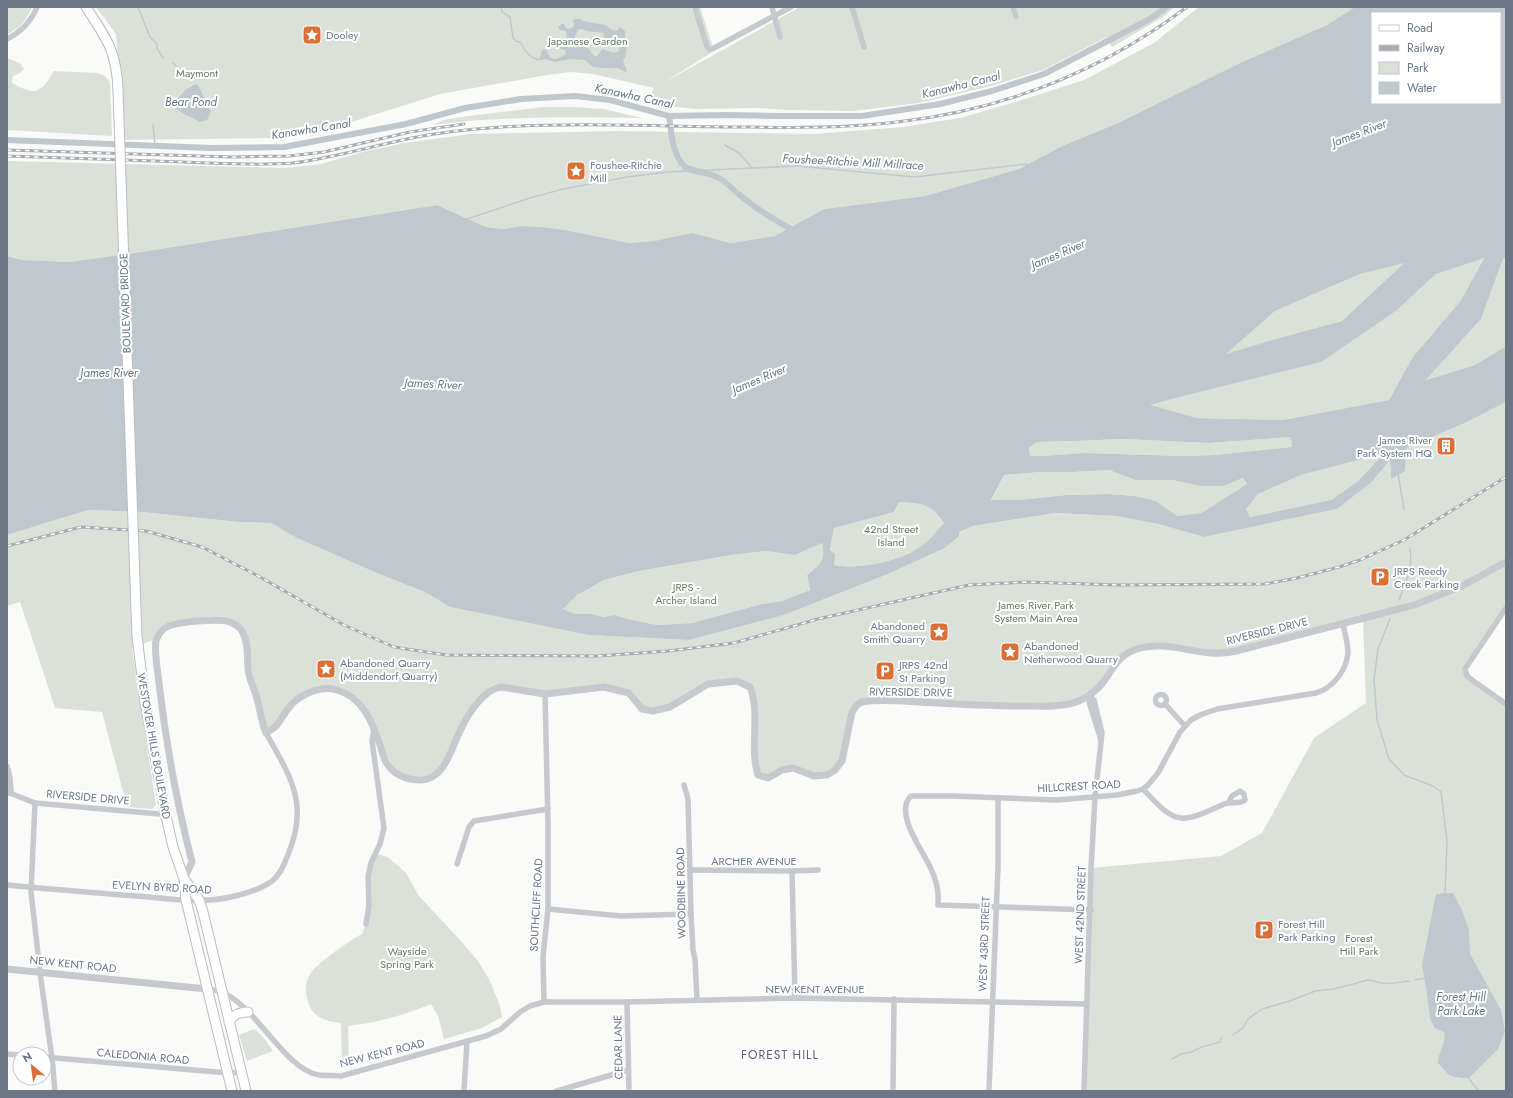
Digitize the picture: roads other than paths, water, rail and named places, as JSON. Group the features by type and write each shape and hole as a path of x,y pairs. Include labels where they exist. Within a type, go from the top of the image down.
{"main road":[{"name":"BOULEVARD BRIDGE","path":"86,7 109,44 116,66 136,610"},
{"name":"WESTOVER HILLS BOULEVARD","path":"136,610 137,636 145,702 165,812 173,847 184,879 186,900 232,1091"},
{"name":"WESTOVER HILLS BOULEVARD","path":"184,879 199,900 246,1091"},
{"path":"229,1022 232,1017 238,1013 248,1012"}],"street":[{"path":"7,39 23,29 31,20 37,7"},
{"path":"694,7 707,47 712,49 791,7"},
{"path":"772,7 780,37"},
{"path":"852,7 864,47"},
{"path":"1013,7 1016,17"},
{"name":"RIVERSIDE DRIVE","path":"266,733 276,726 295,701 307,693 324,689 334,689 351,696 362,706 374,729 386,762 395,772 408,779 421,780 435,776 446,764 461,728 480,700 488,692 496,688 501,687 545,694 604,687 629,693 642,709 653,710 670,707 708,684 737,681 750,687 754,698 754,763 758,775 768,778 782,770 793,768 814,776 827,775 835,770 842,760 852,712 857,705 862,702 908,701 1006,706 1055,706 1074,703 1090,696 1100,686 1120,658 1139,649 1168,646 1221,654 1244,649 1343,624 1430,599 1462,586 1506,562"},
{"path":"1506,608 1465,669 1466,674 1472,680 1506,704"},
{"name":"WESTOVER HILLS BOULEVARD","path":"184,879 192,862 183,829 171,767 162,705 156,643 157,638 163,629 177,624 224,621 236,625 243,632 246,640 248,670 266,733"},
{"path":"1229,802 1194,817 1183,819 1167,814 1143,789 1158,773 1180,732 1185,726 1200,715 1217,709 1316,693 1330,687 1336,680 1346,660 1348,649 1343,624"},
{"name":"SOUTHCLIFF ROAD","path":"544,1002 543,957 548,909 548,809 545,694"},
{"name":"WEST 42ND STREET","path":"1084,1091 1095,797 1101,740 1089,702 1090,696"},
{"path":"1165,704 1185,726"},
{"path":"366,924 369,906 368,876 371,863 380,844 384,828 372,741 374,729"},
{"name":"EVELYN BYRD ROAD","path":"7,885 208,901 241,894 263,886 273,880 282,870 293,842 298,806 296,795 288,774 266,733"},
{"name":"RIVERSIDE DRIVE","path":"7,766 10,777 9,792 35,803 159,814 165,812"},
{"name":"WOODBINE ROAD","path":"684,785 688,799 691,914 697,1000"},
{"name":"HILLCREST ROAD","path":"996,907 938,905 938,894 931,868 909,826 906,804 907,799 911,796 953,796 1057,800 1117,795 1143,789"},
{"name":"WEST 43RD STREET","path":"989,1091 996,907 998,798"},
{"path":"35,803 30,887 50,1046"},
{"path":"457,864 469,827 474,821 548,809"},
{"name":"ARCHER AVENUE","path":"691,870 792,872 818,870"},
{"path":"792,872 795,998"},
{"path":"996,907 1091,910"},
{"path":"548,909 621,916 691,914"},
{"name":"NEW KENT ROAD","path":"7,969 207,989 222,992 240,1004 288,1057 300,1066 318,1075 341,1076 486,1036 501,1029 520,1012 530,1006 544,1002"},
{"name":"NEW KENT AVENUE","path":"544,1002 627,1002 795,998 1087,1004"},
{"path":"894,999 892,1091 898,1091"},
{"name":"CEDAR LANE","path":"627,1002 629,1091"},
{"path":"464,1091 467,1041"},
{"path":"52,1058 55,1091"},
{"name":"CALEDONIA ROAD","path":"52,1058 228,1073 241,1072"},
{"path":"556,1091 628,1070"}],"water":[{"name":"James River","path":"1355,7 1506,7 1506,258 1503,259 1481,319 1426,380 1475,365 1506,346 1506,402 1465,423 1406,448 1405,471 1391,479 1390,460 1372,482 1337,509 1204,537 1158,524 1117,516 1055,513 973,526 959,532 959,536 945,548 888,574 784,615 689,640 588,635 450,607 425,592 379,574 297,538 271,523 239,522 142,512 88,510 7,535 7,256 22,260 69,262 437,205 486,227 503,229 522,226 543,227 629,243 655,241 692,233 731,243 775,236 824,209 925,196 1019,169 1060,147 1118,123 1242,62 1327,25","holes":["1484,258 1461,300 1412,358 1389,400 1283,420 1197,418 1150,405 1321,362 1397,310 1436,274","1404,263 1342,321 1226,354 1275,311 1360,274","1291,437 1292,447 1215,455 1183,456 1083,453 1030,456 1029,448 1037,442 1122,439 1209,443","1384,453 1358,481 1331,500 1250,517 1246,509 1258,494 1301,475","1109,470 1136,480 1172,480 1200,486 1224,486 1243,478 1247,484 1201,513 1177,516 1156,501 1135,496 1108,494 1066,495 1018,500 991,500 1004,475 1041,472","899,502 924,505 934,511 944,523 920,547 902,556 867,565 834,565 835,554 830,550 834,528 894,512","822,543 823,554 821,562 807,575 810,590 782,601 762,604 692,623 657,625 614,615 604,617 591,614 575,614 563,609 576,596 604,580 639,571 731,555 766,551 795,555"]},
{"path":"581,19 583,21 605,25 614,31 618,30 620,27 625,31 626,54 623,61 627,71 625,72 618,68 593,67 585,60 571,59 554,62 546,59 539,60 542,51 546,49 549,56 553,59 566,54 565,50 554,46 549,46 553,41 567,37 566,31 560,30 558,27 563,23 567,29 572,28 574,26 573,20","holes":["578,30 604,33 604,37 616,43 620,47 619,51 614,53 602,49 597,56 594,56 588,48 575,44 573,41"]},
{"name":"Bear Pond","path":"197,84 211,112 207,120 200,122 177,110 175,102 185,91"},
{"name":"Forest Hill Park Lake","path":"1453,893 1462,910 1469,930 1470,954 1501,1010 1505,1031 1498,1049 1469,1078 1458,1078 1451,1076 1438,1063 1445,1036 1444,1032 1435,1028 1430,1019 1422,965 1436,894"}],"waterway":[{"path":"138,7 150,37 157,44 157,48 163,58"},
{"path":"501,7 502,12 510,17 513,38 520,42 530,56 539,60"},
{"name":"Kanawha Canal","path":"7,140 211,148 284,147 406,124 465,108 521,99 575,96 610,100 669,116 862,116 940,104 992,91 1044,74 1150,19 1167,7"},
{"path":"173,63 183,76"},
{"path":"669,116 674,147 683,165 690,169 717,177 756,208 789,228"},
{"path":"153,124 155,146"},
{"path":"725,145 739,153 752,168"},
{"name":"Foushee-Ritchie Mill Millrace","path":"467,219 530,198 563,189 627,177 666,172 797,166 914,177 1027,164"},
{"path":"1398,474 1404,509"},
{"path":"1399,600 1410,569 1410,548"},
{"path":"1390,619 1378,649 1374,680 1377,720 1389,759 1404,775 1433,786 1441,792 1447,841 1445,894"},
{"path":"1415,980 1424,978"},
{"path":"1233,1035 1243,1028 1248,1019 1262,1009 1290,1001 1315,991 1334,989 1368,980 1388,984 1409,981"},
{"path":"1172,1059 1181,1054 1220,1042 1222,1037"},
{"path":"1469,1078 1475,1087 1480,1091"}],"railway":[{"path":"7,156 238,164 279,164 323,158 434,134 502,127 595,125 806,127 897,122 975,108 1050,84 1121,50 1154,30 1187,7"},
{"path":"7,150 232,157 289,156 324,152 410,132 464,124"},
{"path":"7,546 81,527 146,531 202,547 260,577 344,625 394,647 446,655 598,656 668,651 734,643 818,619 969,585 1027,582 1117,585 1265,584 1297,578 1360,560 1404,540 1506,477"}],"place":[{"name":"Dooley","path":"312,35"},
{"name":"Foushee-Ritchie Mill","path":"576,171"},
{"name":"James River Park System HQ","path":"1446,446"},
{"name":"JRPS Reedy Creek Parking","path":"1380,577"},
{"name":"Abandoned Smith Quarry","path":"939,632"},
{"name":"Abandoned Netherwood Quarry","path":"1010,652"},
{"name":"Abandoned Quarry (Middendorf Quarry)","path":"326,669"},
{"name":"JRPS 42nd St Parking","path":"885,671"},
{"name":"Forest Hill Park Parking","path":"1264,930"}],"district":[{"name":"FOREST HILL","path":"780,1055"}],"park label":[{"name":"Japanese Garden","path":"588,41"},
{"name":"Maymont","path":"197,73"},
{"name":"42nd Street Island","path":"891,535"},
{"name":"JRPS - Archer Island","path":"686,593"},
{"name":"James River Park System Main Area","path":"1036,611"},
{"name":"Forest Hill Park","path":"1359,944"},
{"name":"Wayside Spring Park","path":"407,957"}]}
